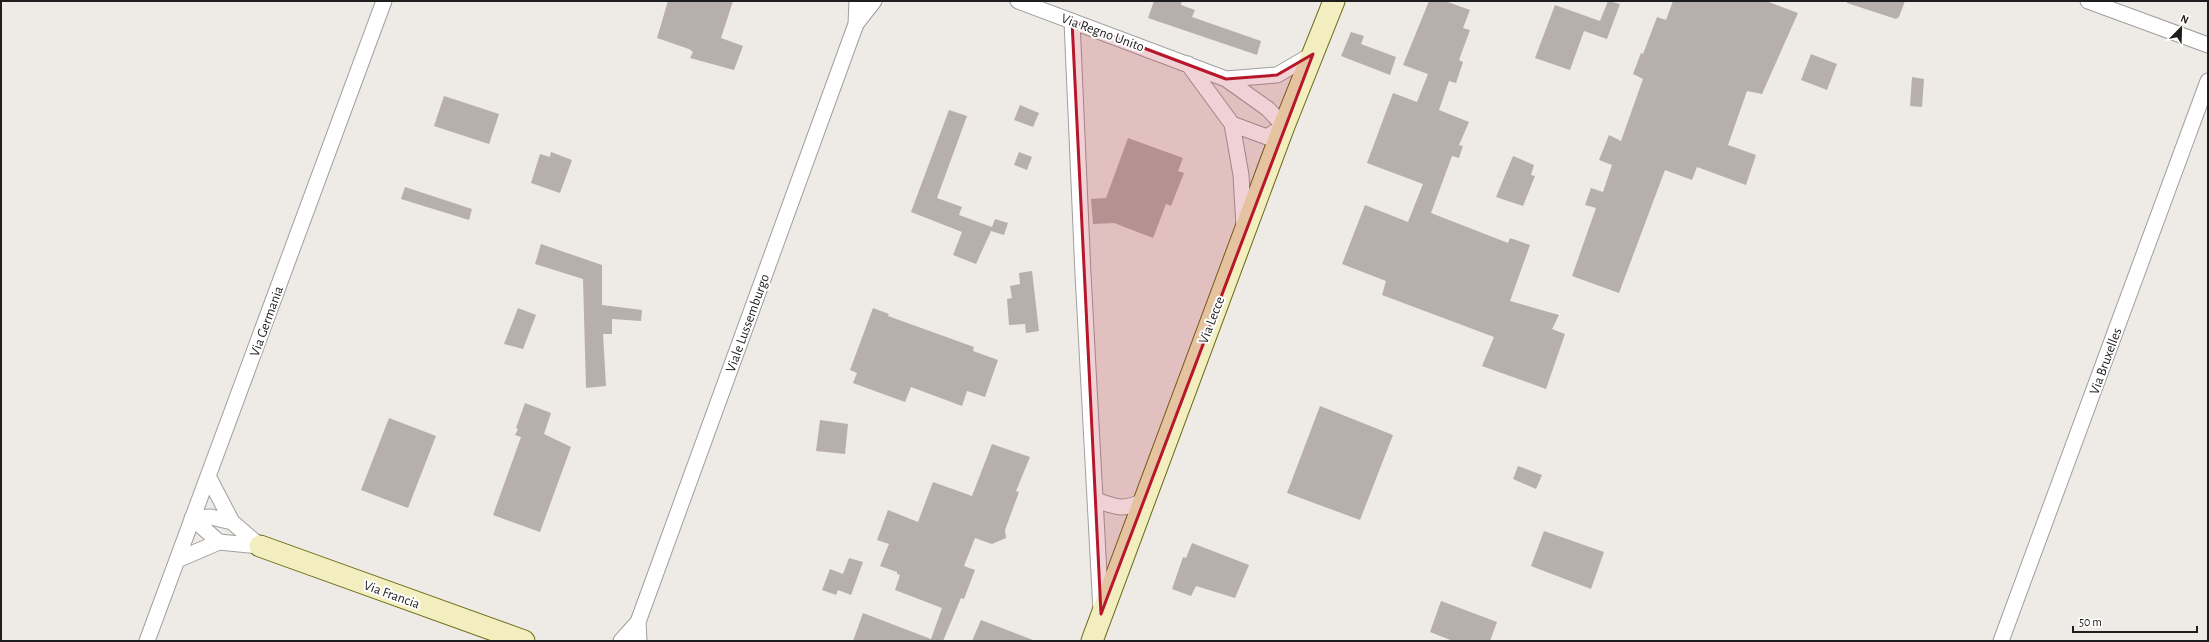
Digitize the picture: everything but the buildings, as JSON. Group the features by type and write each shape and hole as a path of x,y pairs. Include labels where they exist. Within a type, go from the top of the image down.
{"main road":[{"name":"Via Lecce","path":"1092,641 1284,126 1334,1"},
{"name":"Via Francia","path":"260,546 524,641"}],"street":[{"name":"Via Germania","path":"147,641 384,1"},
{"path":"856,24 857,1"},
{"path":"856,24 874,1"},
{"name":"Via Regno Unito","path":"1018,1 1226,79"},
{"path":"2088,1 2208,45"},
{"path":"1072,21 1082,266 1096,500 1101,614"},
{"name":"Viale Lussemburgo","path":"638,622 856,24"},
{"path":"1226,79 1277,75 1312,54"},
{"path":"1188,64 1232,124 1241,175 1244,233"},
{"path":"1226,79 1268,109 1284,126 1267,137 1232,124"},
{"name":"Via Bruxelles","path":"2001,641 2208,81"},
{"path":"208,476 232,522 260,546"},
{"path":"1096,500 1116,508 1131,507 1143,501"},
{"path":"192,518 211,517 232,522"},
{"path":"192,518 219,542"},
{"path":"177,560 219,542 260,546"},
{"path":"621,641 638,622"},
{"path":"638,622 639,641"}],"highlighted area":[{"path":"1072,21 1226,79 1277,75 1313,54 1101,614"}]}
